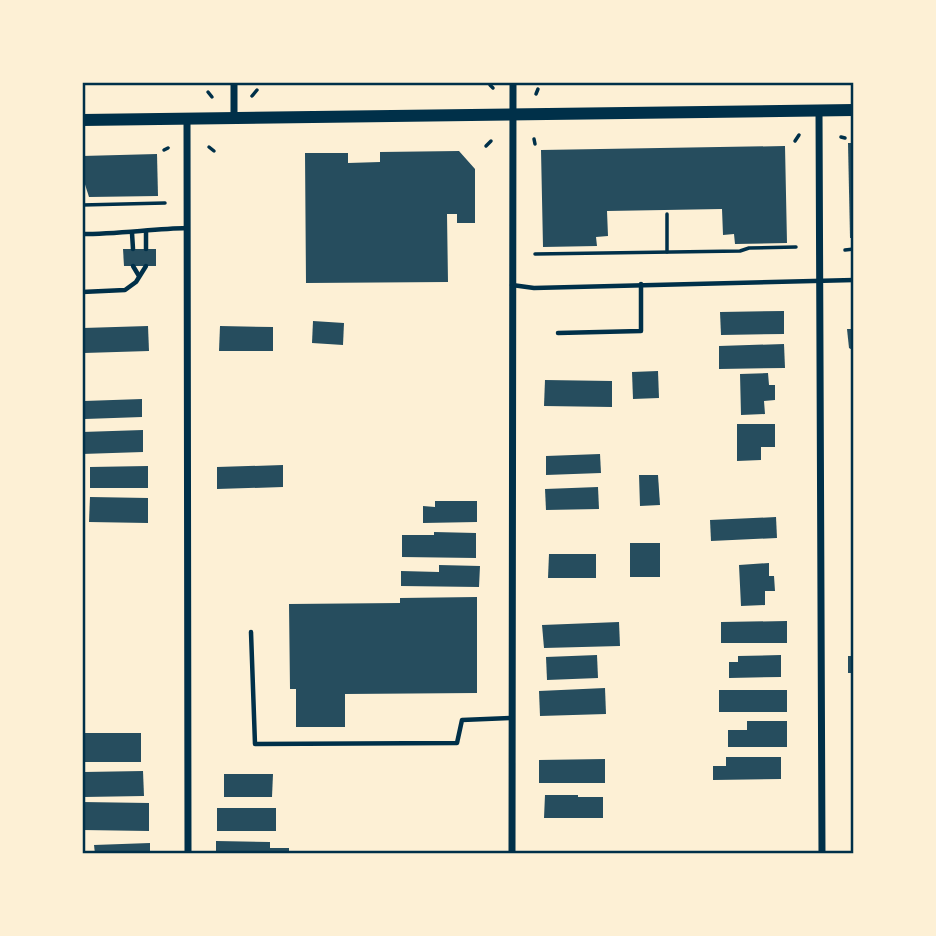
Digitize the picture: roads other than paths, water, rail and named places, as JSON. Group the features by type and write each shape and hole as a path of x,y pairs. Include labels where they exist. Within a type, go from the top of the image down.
{"street":[{"path":"234,82 234,117"},
{"path":"512,854 513,82"},
{"path":"819,110 822,854"},
{"path":"82,120 513,112 854,110"},
{"path":"187,118 188,854"}],"lane":[{"path":"82,234 188,228"},
{"path":"146,231 146,249"},
{"path":"132,233 132,249"},
{"path":"133,266 139,276"},
{"path":"82,292 125,290 131,287 146,266"},
{"path":"512,285 534,288 854,280"},
{"path":"558,332 641,331 641,284"},
{"path":"251,632 255,744 457,743 462,720 512,718"}]}
